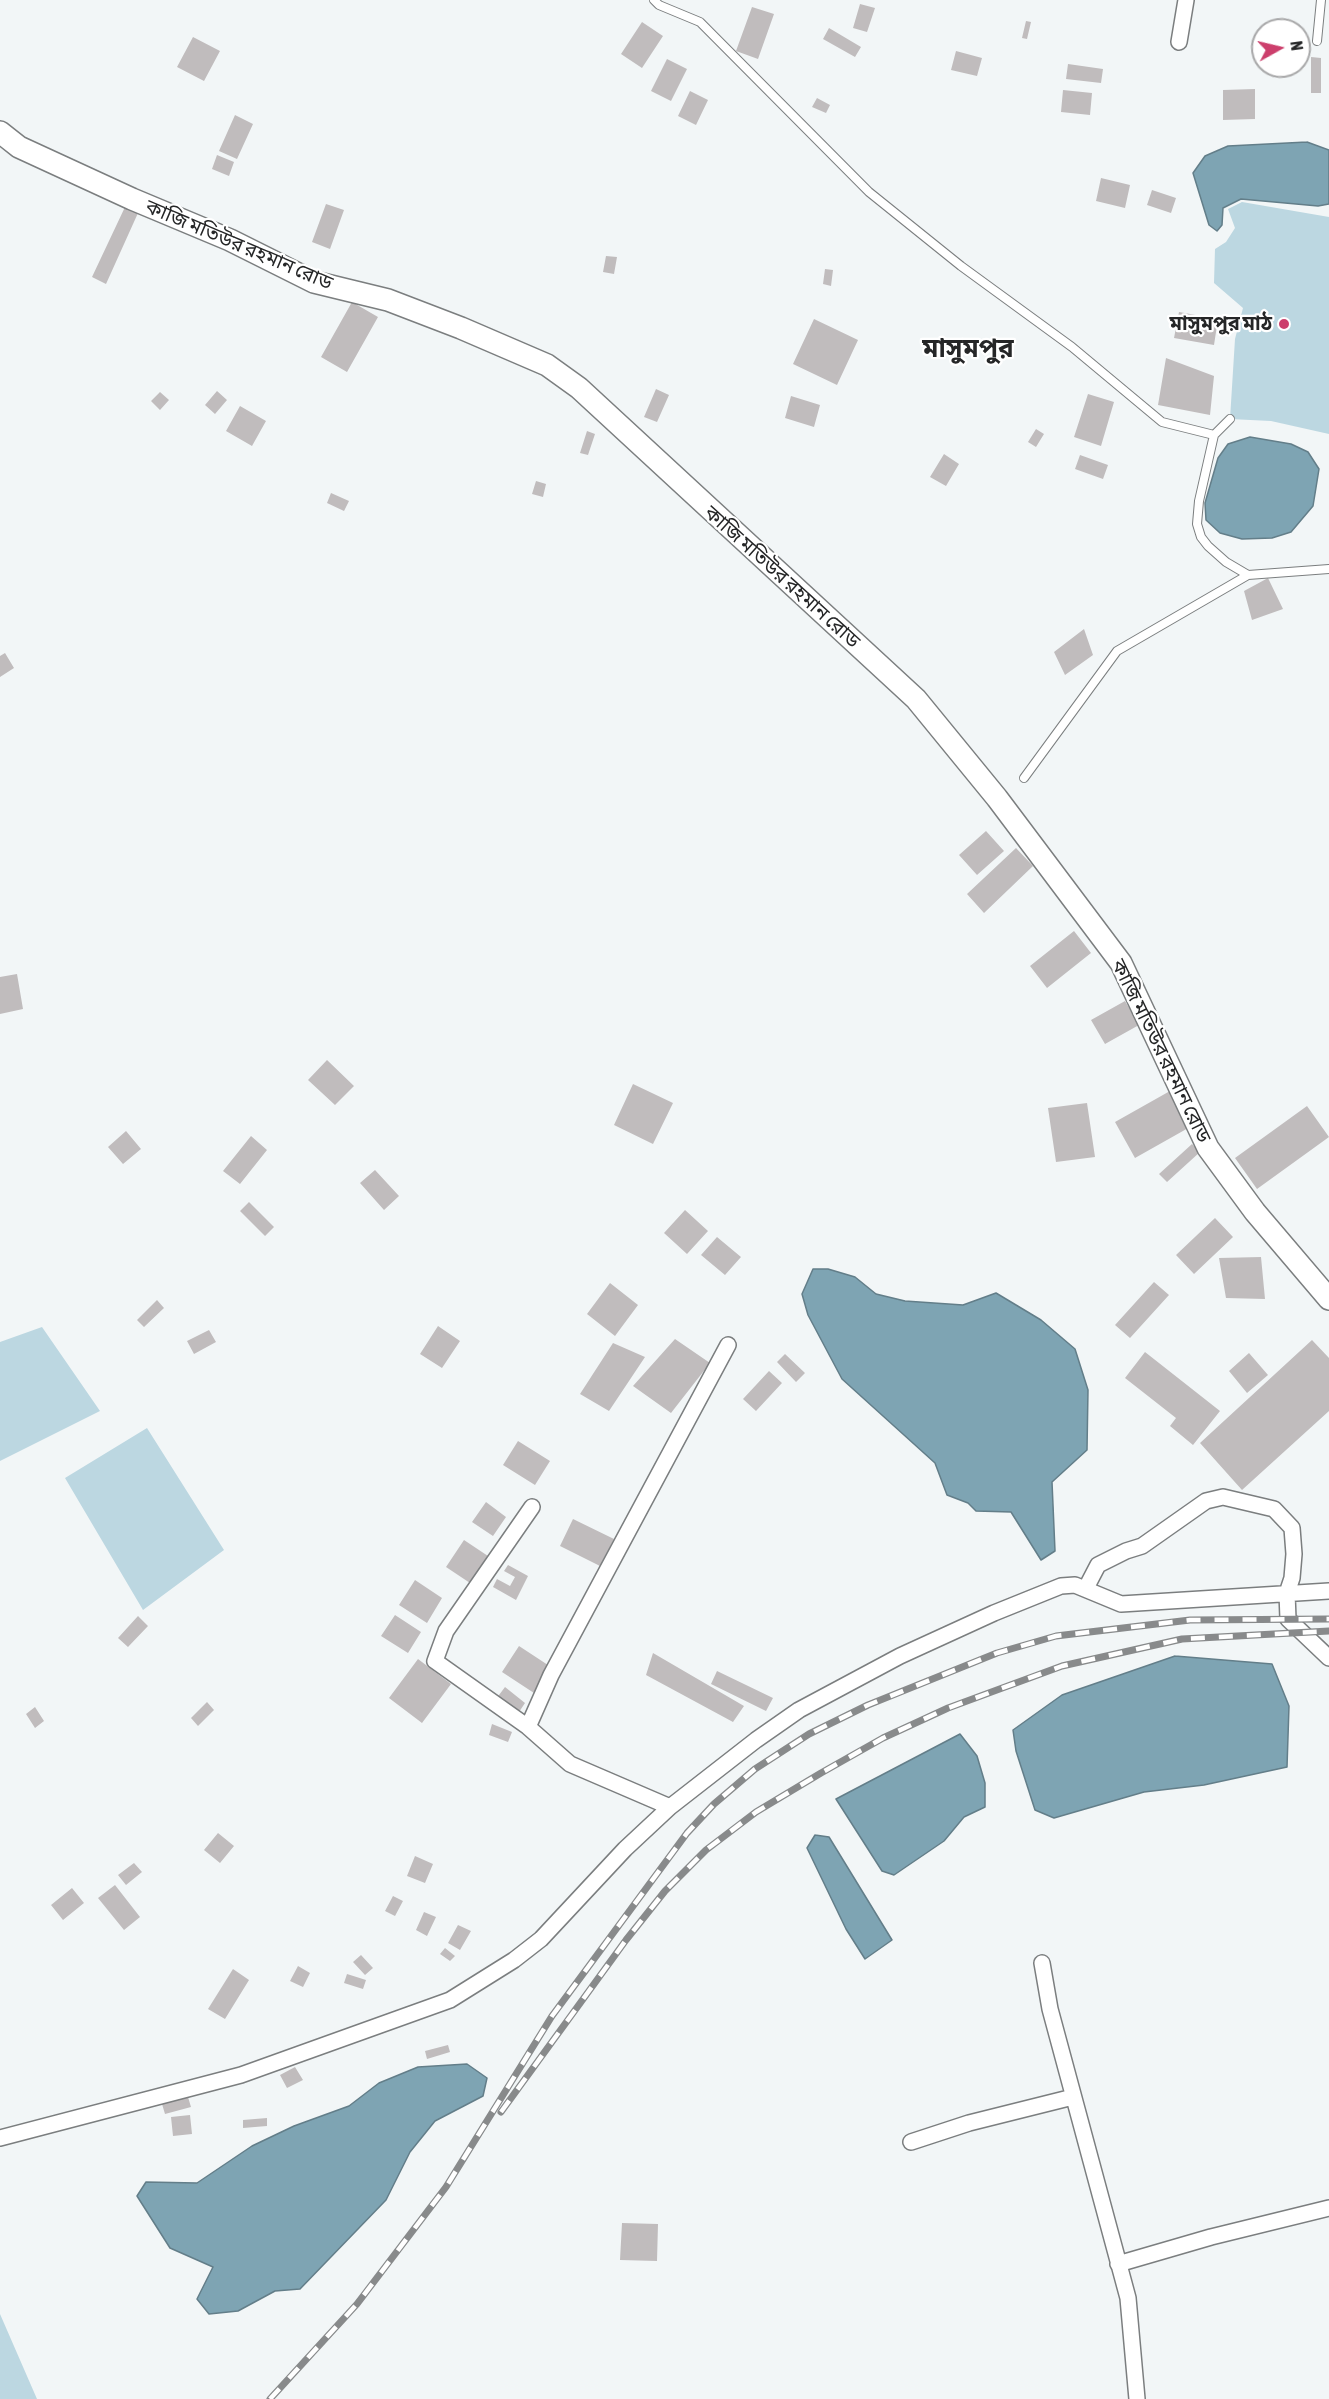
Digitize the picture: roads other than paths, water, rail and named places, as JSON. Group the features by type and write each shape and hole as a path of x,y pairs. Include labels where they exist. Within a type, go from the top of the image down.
{"main road":[{"name":"কাজি মতিউর রহমান রোড","path":"0,132 19,147 132,199 230,240 314,282 388,300 461,328 547,365 579,388 916,699 997,798 1121,963 1208,1148 1255,1212 1329,1299"}],"street":[{"path":"1179,42 1186,0"},
{"path":"528,1727 551,1675 728,1345"},
{"path":"1086,1588 1098,1564 1142,1546 1206,1501 1223,1497 1274,1509 1292,1528 1292,1578 1287,1593 1288,1619 1329,1658"},
{"path":"532,1507 446,1630 435,1661 528,1727 570,1764 670,1807"},
{"path":"0,2138 241,2075 450,2000 514,1960 541,1939 625,1849 670,1807 756,1740 800,1710 900,1656 1062,1586 1075,1585 1086,1588 1121,1604 1329,1591"},
{"path":"1042,1963 1050,2009 1128,2298 1137,2399"},
{"path":"911,2142 969,2123 1073,2097"},
{"path":"1118,2264 1211,2237 1329,2208"}],"lane":[{"path":"654,0 659,5 700,22 869,192 961,266 1072,347 1162,422 1214,435"},
{"path":"1317,41 1321,0"},
{"path":"1230,419 1214,435 1199,501 1197,524 1201,537 1208,546 1226,562 1248,575"},
{"path":"1024,778 1117,651 1248,575 1329,569"}],"railway":[{"path":"270,2399 357,2304 446,2187 552,2016 687,1833 714,1804 755,1769 809,1734 868,1705 997,1653 1056,1636 1190,1620 1329,1619"},
{"path":"501,2112 626,1940 665,1891 706,1850 756,1812 821,1773 883,1738 948,1708 1062,1666 1182,1639 1329,1631"}],"place":[{"name":"মাসুমপুর মাঠ","path":"1284,324"}],"district":[{"name":"মাসুমপুর","path":"968,349"}]}
